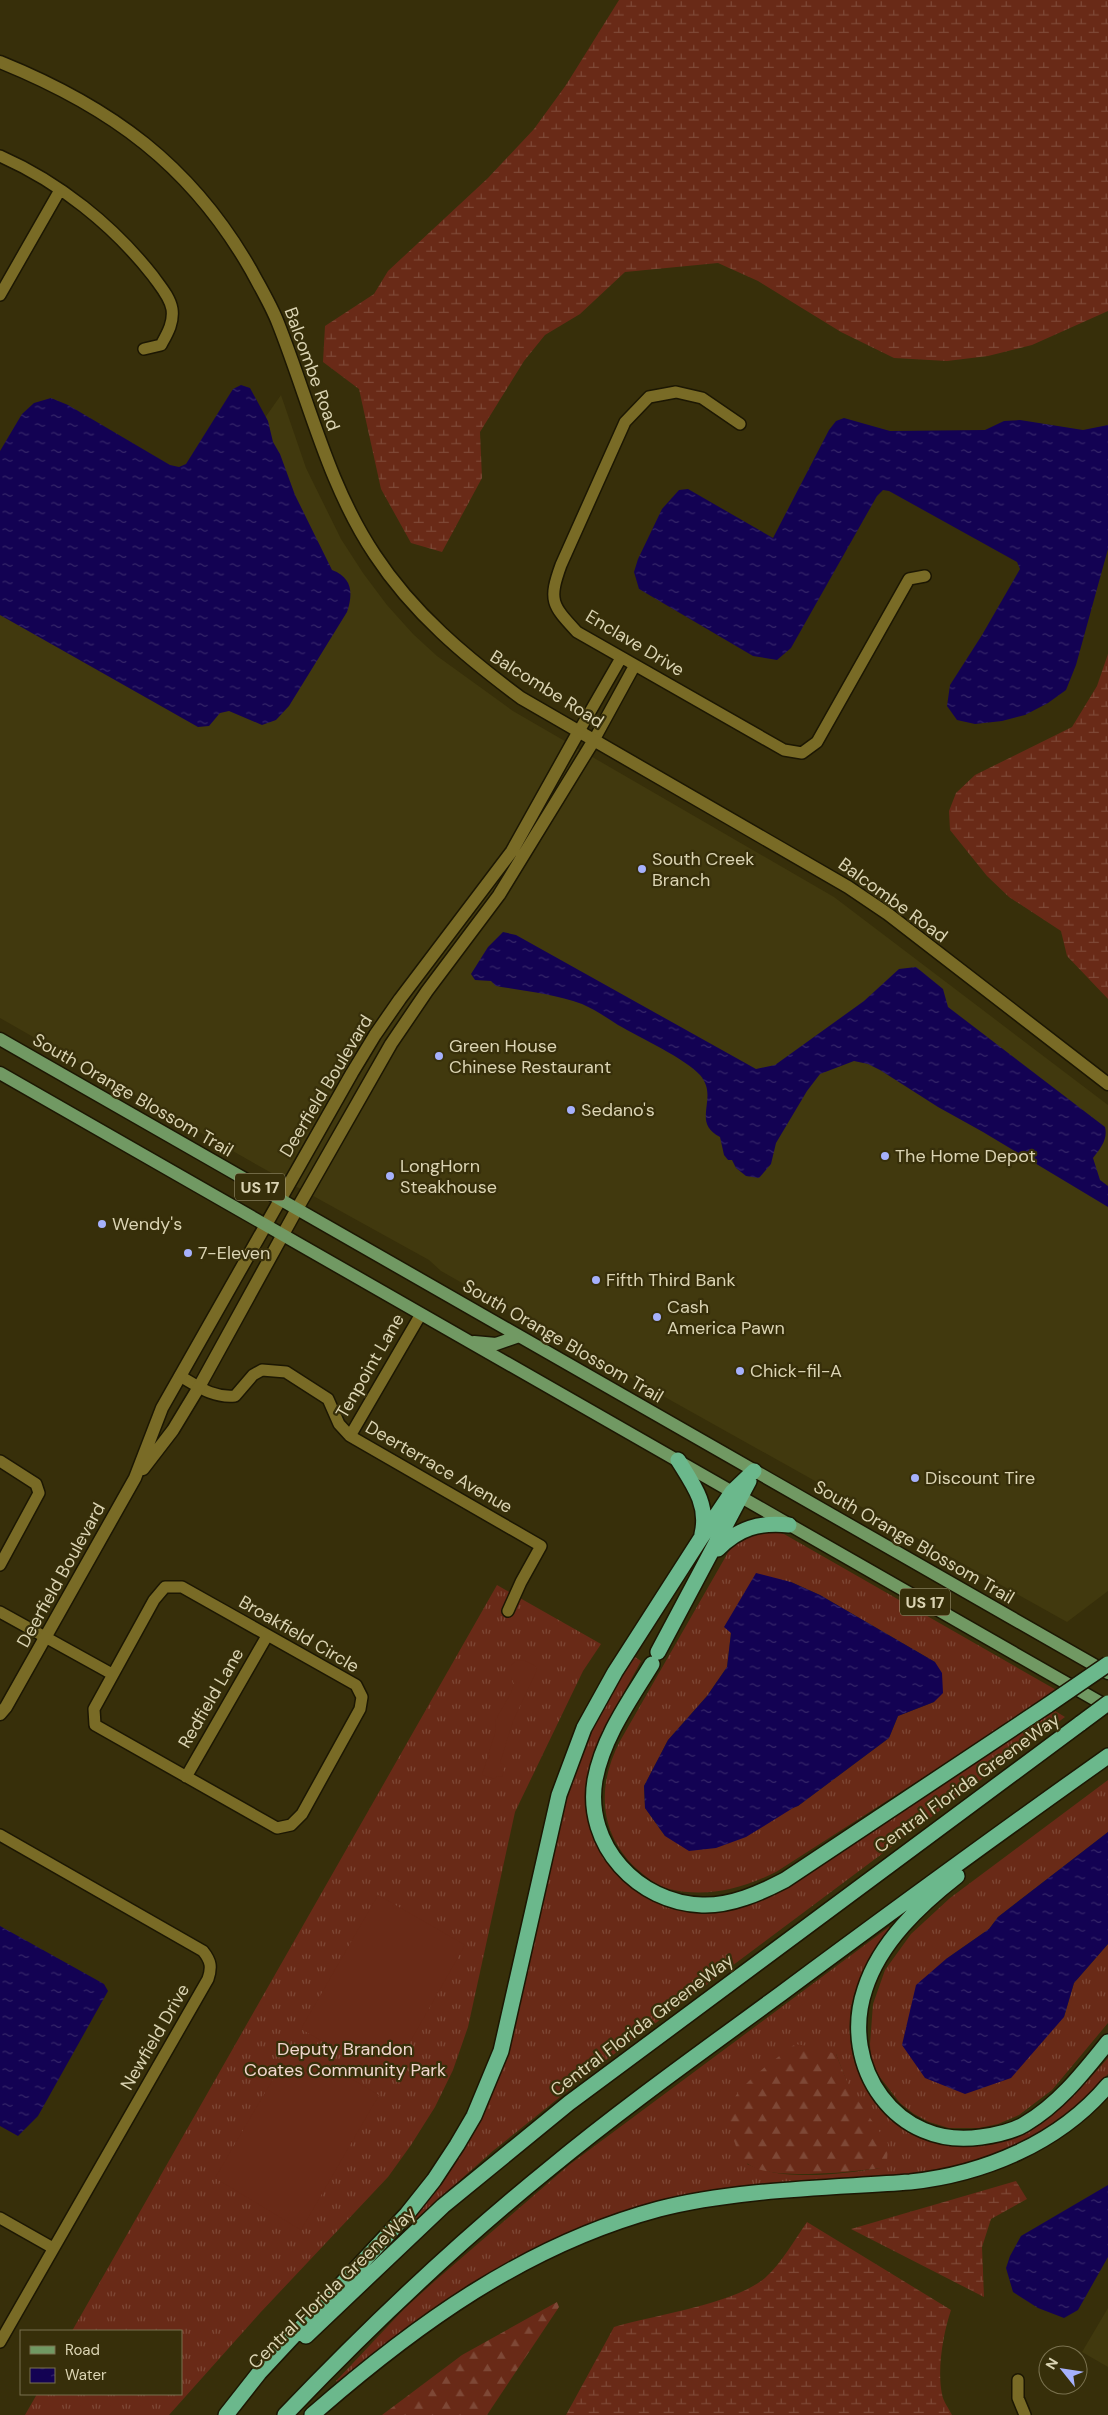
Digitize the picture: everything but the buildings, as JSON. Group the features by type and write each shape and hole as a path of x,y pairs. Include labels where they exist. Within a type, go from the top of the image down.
{"highway":[{"path":"678,1460 697,1490 703,1505 705,1523 701,1538"},
{"path":"226,2415 258,2373 407,2214 434,2180 474,2116 501,2051 559,1795 584,1728 615,1672 701,1538 737,1495 754,1471"},
{"path":"737,1495 710,1558 611,1734 600,1758 595,1782 595,1811 603,1842 623,1870 642,1886 678,1903 704,1905 724,1902 759,1892 785,1880 1108,1664"},
{"path":"710,1558 730,1538 751,1526 763,1524 789,1525"},
{"name":"Central Florida GreeneWay","path":"231,2415 295,2347 364,2279 444,2206 526,2137 620,2064 1108,1703"},
{"path":"1108,1757 942,1888 905,1923 888,1945 865,1988 858,2030 860,2051 868,2075 886,2105 904,2119 927,2131 946,2137 971,2139 997,2135 1024,2124 1062,2096 1108,2042"},
{"path":"285,2415 354,2344 429,2272 550,2168 635,2101 961,1861 1108,1757"},
{"path":"312,2415 381,2357 467,2295 572,2240 616,2222 661,2209 713,2199 920,2181 969,2171 989,2165 1040,2141 1073,2118 1108,2085"}],"main road":[{"name":"South Orange Blossom Trail","path":"0,1039 1108,1673"},
{"name":"US 17","path":"0,1073 1108,1707"},
{"path":"468,1342 496,1344 519,1336"}],"street":[{"name":"Balcombe Road","path":"0,62 48,82 129,130 166,162 200,196 235,243 278,320 322,448 342,495 375,555 415,607 476,665 521,698 848,886 888,914 1108,1084"},
{"path":"0,156 60,190 93,214 131,249 163,290 172,308 172,324 161,345 144,349"},
{"path":"0,295 60,190"},
{"name":"Enclave Drive","path":"740,424 702,398 676,392 649,398 625,422 552,589 557,611 577,632 784,750 802,753 816,742 909,579 925,576"},
{"path":"579,731 621,658"},
{"path":"594,740 635,665"},
{"name":"Deerfield Boulevard","path":"0,1714 6,1707 46,1638 135,1478 162,1408 375,1035 512,850 579,731"},
{"name":"Deerfield Boulevard","path":"135,1478 173,1430 297,1208 392,1044 427,991 499,895 594,740"},
{"path":"375,1035 392,1044"},
{"name":"Tenpoint Lane","path":"350,1436 421,1314"},
{"name":"Deerterrace Avenue","path":"180,1376 222,1397 235,1396 253,1375 262,1370 286,1372 328,1399 338,1424 350,1436 541,1546 521,1582 508,1611"},
{"path":"0,1460 36,1484 39,1493 0,1565"},
{"name":"Broakfield Circle","path":"165,1587 182,1587 356,1685 362,1697 360,1709 302,1814 291,1825 276,1828 95,1725 94,1709 112,1674 154,1600 165,1587"},
{"path":"0,1612 112,1674"},
{"name":"Redfield Lane","path":"186,1777 267,1636"},
{"name":"Newfield Drive","path":"0,1835 203,1951 210,1960 211,1970 203,1988 0,2342"},
{"path":"0,2218 53,2248"},
{"path":"1018,2380 1018,2398 1025,2415"}],"shaded area":[{"path":"281,395 306,468 341,539 387,605 413,634 437,656 513,711 834,897 1108,1105 1108,1591 1067,1622 538,1326 441,1271 429,1260 259,1166 0,1018 0,563 116,629"},
{"path":"1108,2308 1108,2367 1088,2355 1088,2345 1086,2345"}],"green space":[{"path":"619,0 1108,0 1108,311 1032,345 988,356 947,361 894,358 841,332 758,281 718,263 625,272 580,314 545,335 524,361 480,432 482,478 442,552 411,543 381,489 359,389 323,362 325,326 374,294 388,271 488,178 534,129 566,85"},
{"path":"1108,654 1108,999 1067,956 1061,931 1009,897 987,876 950,830 949,811 956,793 975,775 1072,727 1097,686"},
{"path":"764,1528 784,1534 1058,1691 776,1872 750,1883 724,1890 697,1893 683,1892 660,1886 637,1869 624,1855 608,1824 605,1808 607,1774 620,1741 736,1540","holes":["791,1582 820,1595 935,1662 934,1702 898,1716 889,1738 798,1806 665,1836 645,1808 644,1786 668,1740 707,1696 727,1667 731,1633"]},
{"name":"Deputy Brandon Coates Community Park","path":"497,1585 601,1644 583,1671 515,1812 468,2027 453,2070 435,2107 388,2177 260,2313 169,2415 25,2415 36,2395 182,2395 182,2330 73,2330"},
{"path":"632,1655 641,1661 614,1711 592,1761 587,1786 588,1812 595,1838 610,1865 619,1876 629,1886 647,1898 677,1909 700,1912 723,1910 746,1904 768,1895 831,1859 1052,1709 1065,1717 601,2064 494,2150 390,2242 479,2113 578,1750"},
{"path":"524,1660 535,1666 537,1670 513,1721 500,1763 505,1765 502,1777 497,1776 495,1779 482,1775 495,1733 496,1719 514,1684 511,1677 511,1666 515,1661"},
{"path":"1108,1780 1108,1832 998,1917 989,1929 946,1959 1064,2017 1074,1983 1108,1944 1108,2023 1052,2090 1019,2115 998,2124 979,2128 949,2128 929,2122 914,2114 900,2103 879,2076 871,2059 870,2044 873,2004 885,1970 911,1934 950,1898"},
{"path":"378,1895 465,1945 389,2079 301,2029"},
{"path":"889,1927 891,1929 870,1959 855,1993 850,2017 852,2052 863,2082 881,2107 904,2127 932,2140 962,2145 995,2143 1027,2131 1050,2116 1108,2058 1108,2074 1077,2106 1050,2127 1010,2150 948,2171 825,2184 592,2226 341,2384 336,2381 404,2309 569,2165","holes":["836,2054 880,2168 831,2174 795,2175 762,2170 747,2164"]},
{"path":"795,2044 836,2054 850,2089 888,2144 887,2161 880,2168 832,2173 792,2174 759,2169 748,2164 742,2158 734,2142 730,2124 732,2103 743,2087"},
{"path":"293,2045 379,2095 301,2230 215,2178"},
{"path":"1016,2181 1027,2199 991,2219 982,2247 984,2297 851,2229"},
{"path":"807,2222 951,2310 943,2341 940,2374 943,2397 952,2415 566,2415 614,2327 715,2302 735,2295 752,2286 766,2277 777,2265"},
{"path":"557,2302 559,2307 487,2415 382,2415 462,2355"}],"water":[{"path":"241,385 250,388 268,421 273,442 280,454 295,495 332,570 339,573 348,582 350,599 347,612 289,706 276,720 262,725 229,711 220,713 209,726 198,727 0,615 0,451 22,414 34,403 51,398 68,405 170,465 179,467 186,464 233,389"},
{"path":"844,418 890,431 985,430 1004,421 1020,420 1083,430 1108,425 1108,549 1076,665 1066,690 1048,703 1025,715 1002,721 975,724 957,720 947,706 950,685 982,635 1020,569 1017,562 889,491 883,490 877,496 791,648 777,660 753,656 639,589 634,572 638,559 662,509 679,490 688,489 773,538 829,430 836,421"},
{"path":"503,932 516,935 756,1069 775,1065 864,1001 899,969 916,967 943,989 948,1007 1105,1127 1105,1139 1093,1158 1100,1180 1108,1186 1108,1207 938,1107 880,1070 868,1064 854,1061 820,1074 807,1091 776,1143 771,1164 759,1178 746,1176 736,1168 732,1160 728,1160 724,1155 720,1137 711,1131 707,1124 707,1092 705,1084 700,1075 684,1062 582,1004 550,995 496,986 491,981 475,980 471,974 488,947"},
{"path":"756,1573 791,1582 820,1595 935,1662 942,1673 943,1693 934,1702 898,1716 889,1738 798,1806 746,1837 716,1848 689,1851 665,1836 645,1808 644,1786 668,1740 707,1696 727,1667 731,1633 724,1627"},
{"path":"1108,1832 1108,1944 1074,1983 1064,2017 1011,2078 965,2094 925,2078 902,2045 916,1985 946,1959 989,1929 998,1917"},
{"path":"0,1926 104,1984 108,1991 38,2116 18,2136 0,2126"},
{"path":"1108,2185 1108,2257 1078,2310 1064,2318 1038,2308 1013,2292 1006,2268 1021,2236"}],"place":[{"name":"South Creek Branch","path":"642,869"},
{"name":"Green House Chinese Restaurant","path":"439,1056"},
{"name":"Sedano's","path":"571,1110"},
{"name":"The Home Depot","path":"885,1156"},
{"name":"LongHorn Steakhouse","path":"390,1176"},
{"name":"Wendy's","path":"102,1224"},
{"name":"7-Eleven","path":"188,1253"},
{"name":"Fifth Third Bank","path":"596,1280"},
{"name":"Cash America Pawn","path":"657,1317"},
{"name":"Chick-fil-A","path":"740,1371"},
{"name":"Discount Tire","path":"915,1478"}]}
